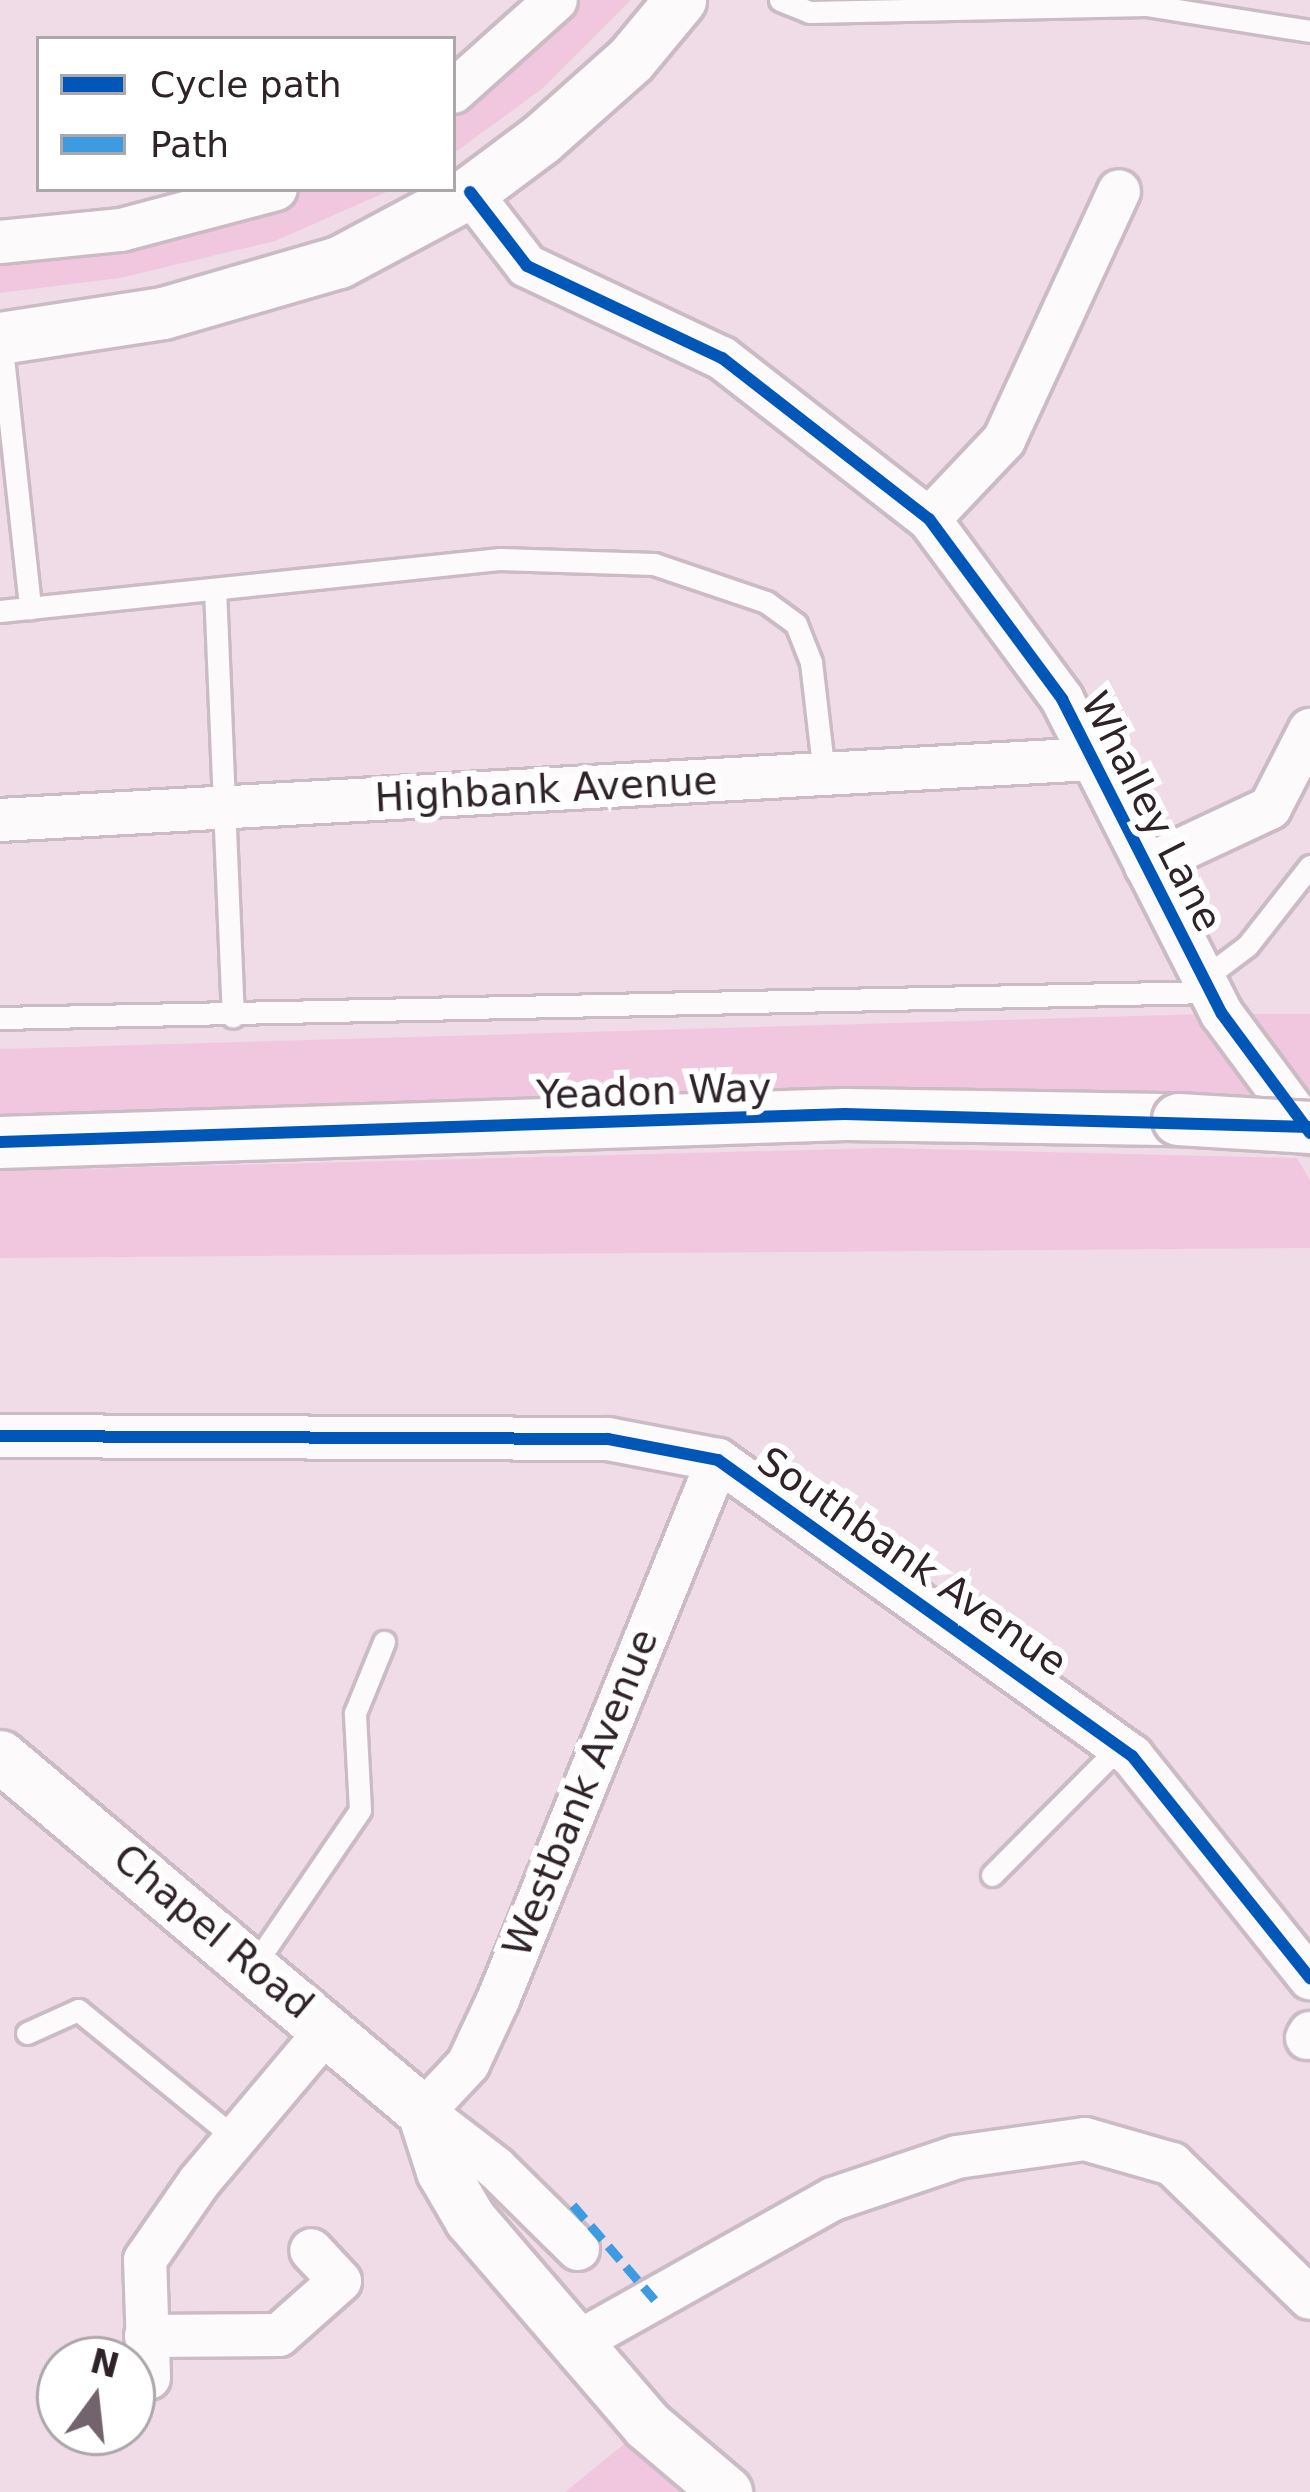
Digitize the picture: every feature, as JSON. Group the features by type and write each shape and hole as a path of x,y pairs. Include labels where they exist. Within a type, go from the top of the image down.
{"street":[{"path":"456,89 556,0"},
{"path":"0,338 99,327 269,288 339,262 470,192 585,103 680,0"},
{"path":"929,519 1004,440 1119,190"},
{"path":"0,242 121,230 265,192"},
{"name":"Whalley Lane","path":"470,192 526,266 737,368 929,519 1062,699 1206,986 1310,1130"},
{"path":"1146,866 1270,808 1310,730"},
{"name":"Highbank Avenue","path":"0,820 1093,759"},
{"name":"Yeadon Way","path":"0,1142 845,1114 1178,1119 1310,1130"},
{"name":"Southbank Avenue","path":"0,1436 608,1439 718,1460 1119,1747 1310,1978"},
{"name":"Westbank Avenue","path":"423,2112 468,2064 498,2000 718,1460"},
{"name":"Chapel Road","path":"0,1756 496,2168 578,2249"},
{"path":"311,2250 340,2282 279,2335 147,2357 145,2260 236,2139 328,2030"},
{"path":"423,2112 442,2170 470,2219 647,2425 726,2492"},
{"path":"578,2342 833,2199 957,2157 1085,2139 1172,2164 1310,2298"}],"lane":[{"path":"780,0 809,12 1146,5 1310,31"},
{"path":"0,338 30,608"},
{"path":"0,611 500,560 654,564 766,602 796,624 811,662 824,775"},
{"path":"215,589 233,1017"},
{"path":"0,1018 233,1017 1206,986 1247,946 1310,866"},
{"path":"255,1964 360,1810 356,1713 384,1642"},
{"path":"992,1875 1119,1747"},
{"path":"28,2033 78,2010 236,2139"}],"shaded area":[{"path":"556,0 631,0 543,88 456,152 456,89"},
{"path":"260,192 386,192 275,241 120,278 0,293 0,242"},
{"path":"1203,1014 1261,1097 886,1092 0,1115 0,1049"},
{"path":"1236,1014 1310,1014 1310,1100"},
{"path":"884,1148 1297,1158 1310,1180 1310,1248 0,1258 0,1171"},
{"path":"639,2432 691,2492 565,2492"}],"marked path":[{"path":"573,2205 655,2300"}],"cycle path":[{"path":"470,192 527,266 722,358 929,519 1062,699 1222,1014 1310,1133"},
{"path":"0,1142 845,1114 1310,1127"},
{"path":"0,1436 608,1439 718,1460 1132,1756 1310,1978"}]}
